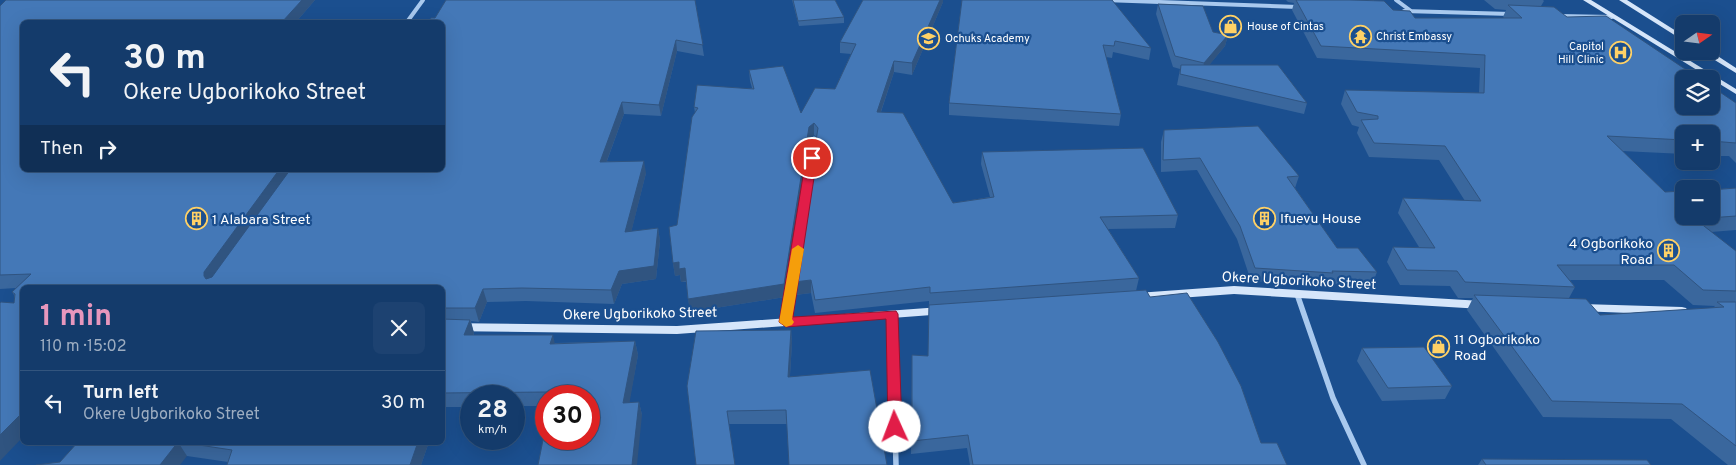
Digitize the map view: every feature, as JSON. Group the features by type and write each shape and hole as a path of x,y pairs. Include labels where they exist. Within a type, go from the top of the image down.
{"street":[{"path":"408,20 423,0"},
{"path":"1104,0 1197,2 1305,8"},
{"path":"1396,0 1412,11"},
{"path":"1586,0 1736,92"},
{"path":"1622,0 1675,33"},
{"path":"1402,11 1516,14"},
{"path":"1554,16 1612,17"},
{"path":"1718,60 1736,71"},
{"path":"786,322 814,140"},
{"name":"Okere Ugborikoko Street","path":"1126,298 1234,290 1491,306"},
{"path":"1297,294 1333,398 1364,465"},
{"path":"1570,308 1697,311"},
{"name":"Okere Ugborikoko Street","path":"445,327 677,330 950,310"},
{"path":"892,314 896,465"}],"building":[{"path":"6,0 302,0 284,20 20,20 20,172 278,172 204,272 206,279 212,277 289,172 445,172 445,20 430,20 435,18 446,0 695,0 703,45 676,40 659,105 622,102 600,162 644,161 625,232 658,228 654,266 619,271 611,290 483,289 475,308 445,308 445,285 20,285 20,415 0,435 0,303 14,303 15,294 12,292 31,274 0,275 0,6"},
{"path":"793,0 835,0 844,17 798,21"},
{"path":"863,0 940,0 912,63 894,61 877,112 903,113 953,203 994,197 982,152 1143,148 1178,215 1100,217 1139,278 930,293 930,287 815,300 811,280 794,282 818,128 814,123 809,127 784,284 688,299 685,268 679,269 679,262 673,263 669,227 677,225 692,117 698,108 694,107 697,85 754,89 749,70 783,66 801,113 815,88 835,89 856,44 840,42"},
{"path":"962,0 1112,0 1151,48 1115,41 1114,46 1103,45 1121,114 949,103"},
{"path":"1296,0 1384,1 1393,10 1410,11 1415,18 1522,18 1508,5 1554,7 1567,17 1606,16 1687,70 1675,70 1675,115 1720,115 1720,92 1736,103 1736,143 1720,142 1720,125 1675,125 1675,140 1607,136 1665,192 1675,191 1675,225 1703,225 1736,251 1736,291 1703,290 1674,265 1557,265 1575,287 1465,282 1457,271 1407,270 1393,247 1435,248 1403,198 1481,201 1445,146 1374,143 1361,120 1378,119 1378,116 1357,112 1345,90 1484,93 1485,55 1321,46"},
{"path":"1158,4 1203,6 1213,32 1228,35 1204,63 1175,56"},
{"path":"1181,65 1278,65 1307,103 1180,74"},
{"path":"1258,126 1299,176 1287,177 1337,248 1358,248 1377,272 1332,271 1333,273 1255,268 1240,226 1200,158 1163,160 1164,130"},
{"path":"1736,188 1736,216 1720,217 1720,189"},
{"path":"1146,290 1150,297 1187,293 1218,342 1241,386 1261,443 1277,443 1287,465 973,465 968,435 912,441 912,355 928,356 929,305"},
{"path":"1474,295 1586,299 1600,315 1724,307 1717,302 1736,302 1736,446 1682,404 1552,401"},
{"path":"445,319 470,320 464,335 553,335 550,344 635,341 623,403 639,402 632,465 538,465 541,450 600,450 600,385 535,385 535,392 525,392 525,385 460,385 460,393 445,393"},
{"path":"791,330 788,377 870,370 887,465 789,465 786,410 727,411 735,465 696,465 687,386 696,331"},
{"path":"1424,347 1452,386 1388,388 1362,348"},
{"path":"75,445 176,445 160,465 36,465 60,462"},
{"path":"199,445 417,445 410,465 227,465 232,450"},
{"path":"1482,459 1647,460 1651,465 1486,465"}],"slow traffic":[{"path":"788,322 786,322 798,249"}],"place":[{"name":"House of Cintas","path":"1231,26"},
{"name":"Christ Embassy","path":"1360,36"},
{"name":"Ochuks Academy","path":"929,38"},
{"name":"Capitol Hill Clinic","path":"1620,52"},
{"name":"Ifuevu House","path":"1264,218"},
{"name":"1 Alabara Street","path":"196,219"},
{"name":"4 Ogborikoko Road","path":"1669,251"},
{"name":"11 Ogborikoko Road","path":"1438,347"}],"route":[{"path":"812,158 786,322 892,314 895,427"}]}
